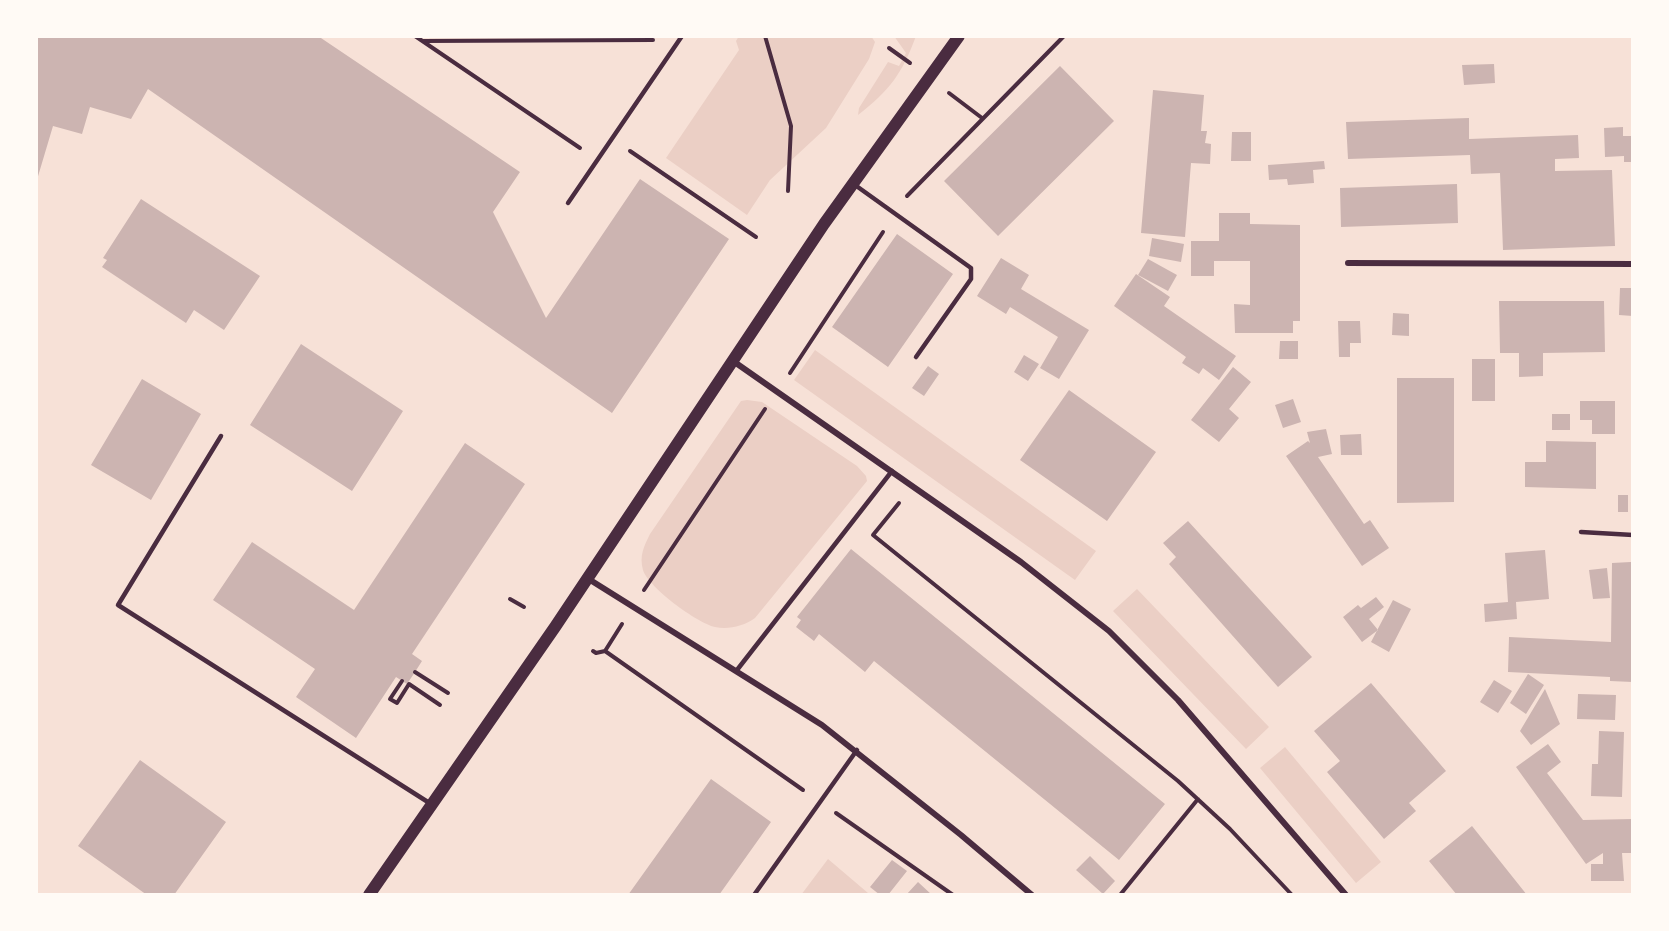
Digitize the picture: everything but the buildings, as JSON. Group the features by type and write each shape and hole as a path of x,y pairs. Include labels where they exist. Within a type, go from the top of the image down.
{"main road":[{"path":"369,895 587,578 732,360 853,184 959,36"}],"street":[{"path":"1348,263 1633,264"},
{"path":"732,360 1056,587 1109,631 1178,700 1346,895"},
{"path":"587,578 808,714 857,750 1032,895"}],"lane":[{"path":"568,203 681,38"},
{"path":"853,184 968,264 972,274 916,357"},
{"path":"221,436 118,605 431,804"},
{"path":"737,670 892,471"},
{"path":"1581,532 1633,536"},
{"path":"754,895 857,750"}],"path":[{"path":"415,36 598,160"},
{"path":"765,36 791,126 788,191"},
{"path":"593,651 596,654 605,651 914,187 1064,36"},
{"path":"423,41 681,38"},
{"path":"613,139 756,237"},
{"path":"913,486 873,535 1198,799 1292,895"},
{"path":"510,599 524,607"},
{"path":"605,651 953,895"},
{"path":"415,672 448,693"},
{"path":"402,681 390,699 397,703 409,684 440,705"},
{"path":"1120,895 1198,799"}],"shaded area":[{"path":"739,36 871,36 875,42 869,59 826,128 770,180 747,215 666,158 739,50 736,41"},
{"path":"894,36 916,36 906,61 894,80 858,115 859,108 888,62 899,66 906,53"},
{"path":"815,350 1096,551 1075,580 794,380"},
{"path":"741,401 762,402 857,466 866,476 867,481 755,618 736,627 720,628 697,619 654,586 643,570 642,556 650,534"},
{"path":"1137,589 1269,727 1246,749 1113,611"},
{"path":"1285,747 1381,862 1356,883 1260,768"},
{"path":"828,859 868,893 866,895 801,895"}]}
